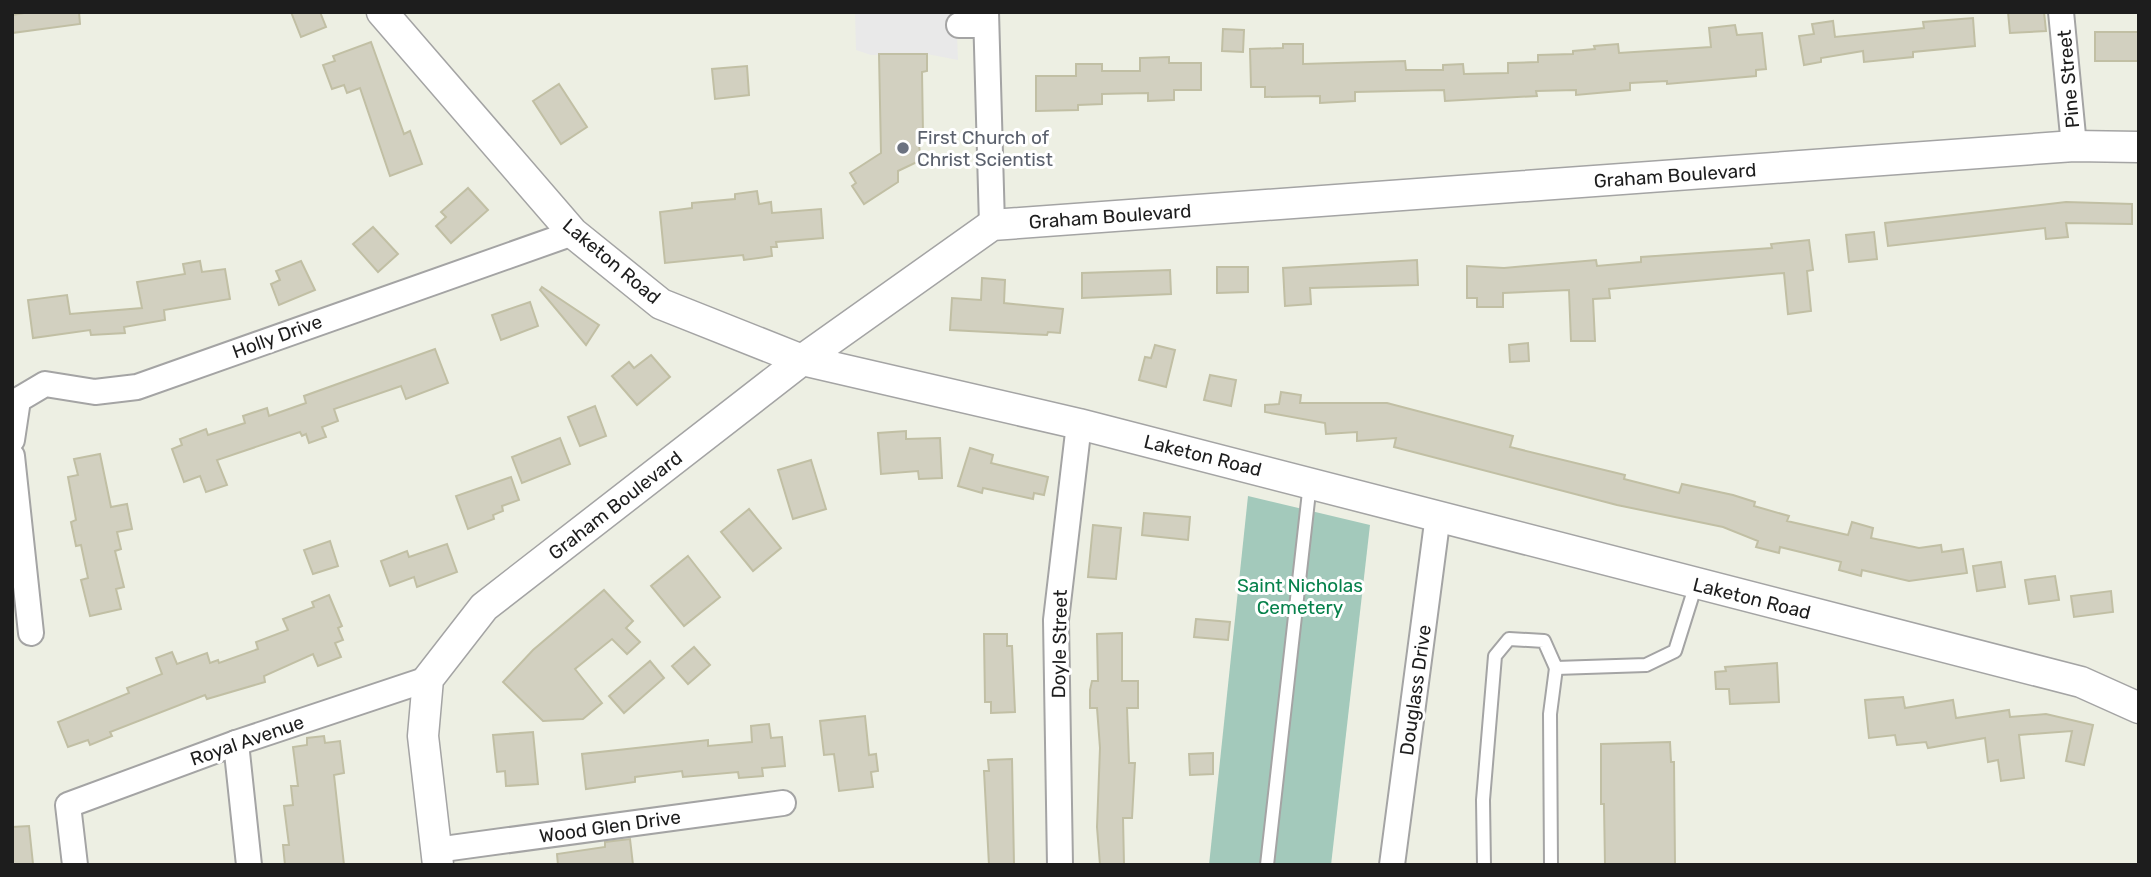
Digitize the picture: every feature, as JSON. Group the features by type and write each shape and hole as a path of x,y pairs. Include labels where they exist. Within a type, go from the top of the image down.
{"street":[{"name":"Laketon Road","path":"382,12 573,233 661,304 802,360 1079,424 2081,682 2139,708"},
{"name":"Pine Street","path":"2061,12 2074,146"},
{"path":"959,25 986,19 992,225"},
{"name":"Graham Boulevard","path":"428,679 484,607 802,360 992,225 2074,146 2139,147"},
{"name":"Holly Drive","path":"12,440 18,400 45,384 95,392 137,387 573,233"},
{"name":"Doyle Street","path":"1060,865 1056,620 1079,424"},
{"path":"12,456 31,633"},
{"name":"Douglass Drive","path":"1392,865 1438,515"},
{"path":"428,679 423,736 437,857"},
{"name":"Royal Avenue","path":"75,865 68,805 236,743 428,679"},
{"path":"236,743 249,865"},
{"name":"Wood Glen Drive","path":"437,857 783,803"}],"lane":[{"path":"1267,865 1310,483"},
{"path":"1556,668 1646,665 1675,651 1696,583"},
{"path":"1484,865 1483,800 1495,656 1509,639 1544,641 1556,668 1550,714 1551,865"}],"green space":[{"name":"Saint Nicholas Cemetery","path":"1248,496 1370,525 1331,865 1209,865"}],"shaded area":[{"path":"855,12 956,12 958,60 927,54 871,55 856,50"}],"building":[{"path":"30,12 79,12 80,24 12,33 12,15"},
{"path":"291,12 320,12 326,27 301,37"},
{"path":"2008,12 2044,12 2046,31 2010,33"},
{"path":"1973,18 1975,46 1913,52 1913,57 1864,62 1863,51 1821,58 1821,62 1804,65 1799,36 1814,34 1812,24 1833,21 1835,37 1924,28 1923,22"},
{"path":"1735,25 1737,35 1762,33 1766,69 1756,70 1756,76 1667,84 1667,81 1630,83 1630,90 1576,95 1576,90 1536,91 1537,96 1445,101 1444,90 1355,92 1355,101 1320,103 1320,96 1265,97 1265,87 1251,87 1250,49 1283,48 1283,44 1303,44 1303,64 1405,61 1406,70 1443,70 1443,65 1463,64 1464,74 1508,73 1508,63 1538,62 1538,55 1573,54 1573,51 1595,49 1594,46 1618,44 1619,53 1711,47 1709,28"},
{"path":"1223,29 1244,30 1243,52 1222,51"},
{"path":"2095,32 2139,32 2139,61 2095,61"},
{"path":"371,42 404,134 410,131 422,164 390,176 360,88 347,93 344,85 332,89 323,65 335,61 333,56"},
{"path":"879,54 927,54 927,71 922,72 923,134 918,137 920,153 917,162 898,171 898,182 864,204 852,186 856,183 850,173 881,153"},
{"path":"1169,57 1169,63 1201,63 1201,90 1174,90 1174,100 1148,101 1148,93 1102,94 1102,104 1078,105 1078,110 1036,111 1036,76 1076,76 1076,64 1102,64 1102,71 1140,71 1140,58"},
{"path":"747,66 749,95 715,99 712,69"},
{"path":"559,84 587,127 561,144 533,101"},
{"path":"468,188 488,210 451,243 436,226 446,217 441,212"},
{"path":"757,191 759,204 771,202 772,213 821,209 823,238 776,242 777,247 771,247 772,256 744,260 743,255 665,263 660,212 692,208 692,203 735,199 735,194"},
{"path":"2066,202 2132,204 2132,224 2066,223 2068,237 2046,239 2045,228 1888,246 1885,223"},
{"path":"373,227 398,254 378,272 353,244"},
{"path":"1874,232 1877,259 1849,262 1846,235"},
{"path":"1809,240 1813,270 1807,271 1811,311 1788,314 1784,273 1609,289 1610,298 1593,299 1595,341 1571,341 1569,290 1503,293 1503,307 1477,307 1477,298 1467,298 1467,266 1504,268 1596,260 1597,266 1641,262 1641,257 1772,248 1771,244"},
{"path":"1417,260 1418,285 1310,288 1311,304 1285,306 1283,268"},
{"path":"200,261 202,272 225,269 230,299 164,310 165,320 124,327 125,333 91,335 90,330 33,338 28,300 67,295 70,314 142,308 137,282 185,274 183,264"},
{"path":"301,261 315,290 279,305 271,284 280,280 276,271"},
{"path":"1217,267 1248,267 1248,292 1217,293"},
{"path":"1170,270 1171,294 1082,298 1082,273"},
{"path":"982,278 1005,280 1004,303 1063,309 1060,333 1048,332 1047,335 950,330 952,298 981,300"},
{"path":"542,287 599,325 586,345 540,290"},
{"path":"530,302 538,326 501,340 492,315"},
{"path":"1528,343 1529,361 1510,362 1509,345"},
{"path":"1155,345 1175,350 1166,387 1139,380 1145,357 1151,358"},
{"path":"435,349 448,383 406,399 401,386 334,409 338,421 322,427 326,437 309,443 306,434 302,436 300,432 217,460 227,485 206,492 200,476 184,482 172,449 182,445 180,439 206,429 208,435 245,423 243,416 267,408 269,416 306,403 304,396"},
{"path":"651,355 670,377 637,405 612,376 629,362 634,368"},
{"path":"1210,375 1236,380 1231,406 1204,400"},
{"path":"1281,392 1301,395 1300,403 1387,403 1513,436 1510,447 1625,475 1624,479 1679,493 1682,484 1733,495 1755,502 1754,506 1789,516 1787,521 1848,535 1852,522 1873,528 1871,538 1919,548 1941,545 1942,552 1963,549 1967,573 1909,581 1862,570 1861,576 1839,570 1841,562 1780,547 1779,553 1756,547 1758,541 1723,527 1617,505 1394,447 1396,438 1357,441 1357,432 1326,434 1325,423 1265,412 1265,405 1279,404"},
{"path":"595,406 606,436 580,446 568,417"},
{"path":"906,431 906,439 940,438 942,478 919,479 918,471 881,474 878,433"},
{"path":"560,438 570,464 522,483 512,457"},
{"path":"970,448 993,455 991,463 1048,477 1044,495 1034,493 1033,499 983,488 982,493 958,486"},
{"path":"100,454 111,507 127,504 132,529 117,532 121,549 115,551 124,587 116,589 121,609 90,616 81,580 88,578 81,545 76,546 71,522 76,520 68,477 78,475 74,459"},
{"path":"811,460 826,509 793,519 778,470"},
{"path":"511,477 519,500 502,506 503,511 493,515 494,519 468,529 456,496"},
{"path":"749,509 781,548 753,571 721,532"},
{"path":"1144,513 1190,517 1188,540 1142,535"},
{"path":"1093,525 1121,528 1116,579 1088,577"},
{"path":"330,541 338,566 313,574 304,550"},
{"path":"447,544 457,572 417,587 414,577 390,586 381,561 407,551 409,557"},
{"path":"688,556 720,597 684,626 651,586"},
{"path":"2001,562 2005,587 1977,591 1973,566"},
{"path":"2055,576 2059,600 2029,604 2025,580"},
{"path":"604,590 633,621 626,628 640,642 627,654 612,639 575,669 602,703 583,719 543,721 503,682 533,650"},
{"path":"2111,591 2113,612 2074,617 2071,596"},
{"path":"329,595 342,626 338,628 343,640 335,643 341,657 318,666 313,654 264,676 265,682 207,699 205,695 110,732 112,736 90,745 88,740 68,747 58,722 129,693 127,688 162,674 156,658 172,652 177,664 207,653 210,663 218,660 219,663 258,649 256,642 288,630 283,619 314,607 312,602"},
{"path":"1196,619 1230,622 1228,640 1194,637"},
{"path":"1122,633 1122,681 1138,681 1138,708 1127,708 1129,763 1135,763 1132,818 1123,818 1124,865 1100,865 1097,827 1100,748 1097,708 1090,708 1090,690 1092,681 1098,681 1097,634"},
{"path":"984,634 1007,634 1007,646 1012,646 1015,712 991,713 991,702 985,702"},
{"path":"694,647 710,665 688,684 672,666"},
{"path":"650,661 664,678 624,713 609,696"},
{"path":"1777,663 1779,702 1730,704 1729,689 1716,689 1715,672 1726,671 1725,667"},
{"path":"1903,697 1905,708 1953,700 1956,718 2009,710 2010,717 2046,714 2093,725 2084,765 2066,761 2072,731 2019,735 2024,778 2001,781 1998,760 1988,762 1985,738 1928,748 1926,742 1897,745 1895,735 1869,738 1865,700"},
{"path":"865,716 869,755 876,754 878,771 871,772 873,787 839,791 834,754 824,755 820,721"},
{"path":"769,724 771,738 782,737 785,766 762,768 763,776 739,778 738,772 683,777 682,771 635,777 635,782 586,789 582,754 708,740 708,746 752,742 751,726"},
{"path":"533,732 538,784 506,786 505,771 497,772 493,735"},
{"path":"324,736 325,743 340,741 344,773 334,775 344,865 285,865 283,845 289,845 284,806 293,805 291,786 298,786 293,747 307,745 307,738"},
{"path":"1670,742 1671,762 1674,762 1675,865 1605,865 1601,744"},
{"path":"1213,753 1213,774 1190,775 1189,754"},
{"path":"1012,759 1014,865 989,865 984,771 989,771 988,760"},
{"path":"29,826 33,864 12,865 12,827"},
{"path":"630,839 633,865 558,865 557,854 605,847 605,842"}],"place":[{"name":"First Church of Christ Scientist","path":"903,148"}]}
